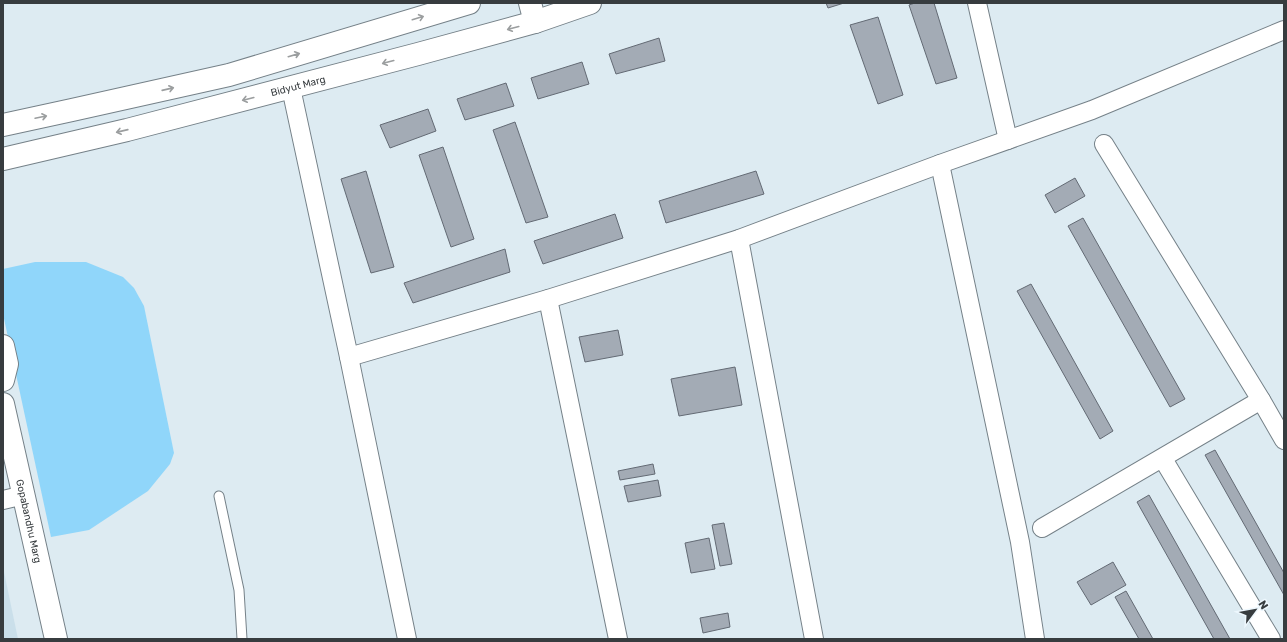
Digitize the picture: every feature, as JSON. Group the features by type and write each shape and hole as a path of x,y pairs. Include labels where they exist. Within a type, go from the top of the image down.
{"main road":[{"path":"3,125 229,74 469,3"},
{"name":"Bidyut Marg","path":"3,159 126,130 291,88 532,12 590,3"},
{"path":"3,346 6,364 3,380"},
{"name":"Gopabandhu Marg","path":"3,404 56,639"}],"street":[{"path":"977,3 1008,140"},
{"path":"349,357 548,299 739,239 940,164 1092,110 1284,30"},
{"path":"291,88 349,357 407,639"},
{"path":"1104,144 1284,440"},
{"path":"940,164 1020,542 1035,639"},
{"path":"739,239 814,639"},
{"path":"548,299 618,639"},
{"path":"1042,528 1163,459 1261,400"},
{"path":"1163,459 1271,639"},
{"path":"3,500 24,495"}],"lane":[{"path":"219,496 239,590 242,639"}],"shaded area":[{"path":"35,262 86,262 123,277 134,288 144,306 174,453 170,464 148,491 89,530 51,537 3,314 3,269"},
{"path":"3,567 18,639 3,639"}],"building":[{"path":"826,3 844,3 828,8"},
{"path":"915,3 934,3 957,78 936,84 909,5"},
{"path":"878,17 903,95 878,104 850,25"},
{"path":"659,38 665,61 616,74 609,54"},
{"path":"582,62 589,84 538,99 531,78"},
{"path":"506,83 514,106 465,120 457,99"},
{"path":"428,109 436,131 390,148 380,125"},
{"path":"515,122 548,217 526,223 493,130"},
{"path":"443,147 474,239 451,247 419,155"},
{"path":"366,171 394,267 371,273 341,179"},
{"path":"756,171 764,194 666,223 659,201"},
{"path":"1075,178 1085,196 1055,213 1045,195"},
{"path":"615,214 623,238 543,264 534,241"},
{"path":"1083,218 1185,399 1170,407 1068,226"},
{"path":"505,249 510,272 413,303 404,283"},
{"path":"1031,284 1113,431 1100,439 1017,291"},
{"path":"618,330 623,355 585,362 579,337"},
{"path":"735,367 742,405 679,416 671,379"},
{"path":"1215,450 1284,573 1284,595 1205,455"},
{"path":"653,464 655,474 620,480 618,471"},
{"path":"658,480 661,496 628,502 624,486"},
{"path":"1149,495 1230,639 1214,639 1137,502"},
{"path":"724,523 732,564 720,566 712,525"},
{"path":"709,538 715,569 691,573 685,543"},
{"path":"1113,562 1126,585 1091,605 1077,582"},
{"path":"1126,591 1153,639 1139,639 1115,597"},
{"path":"728,613 730,627 703,633 700,618"}]}
